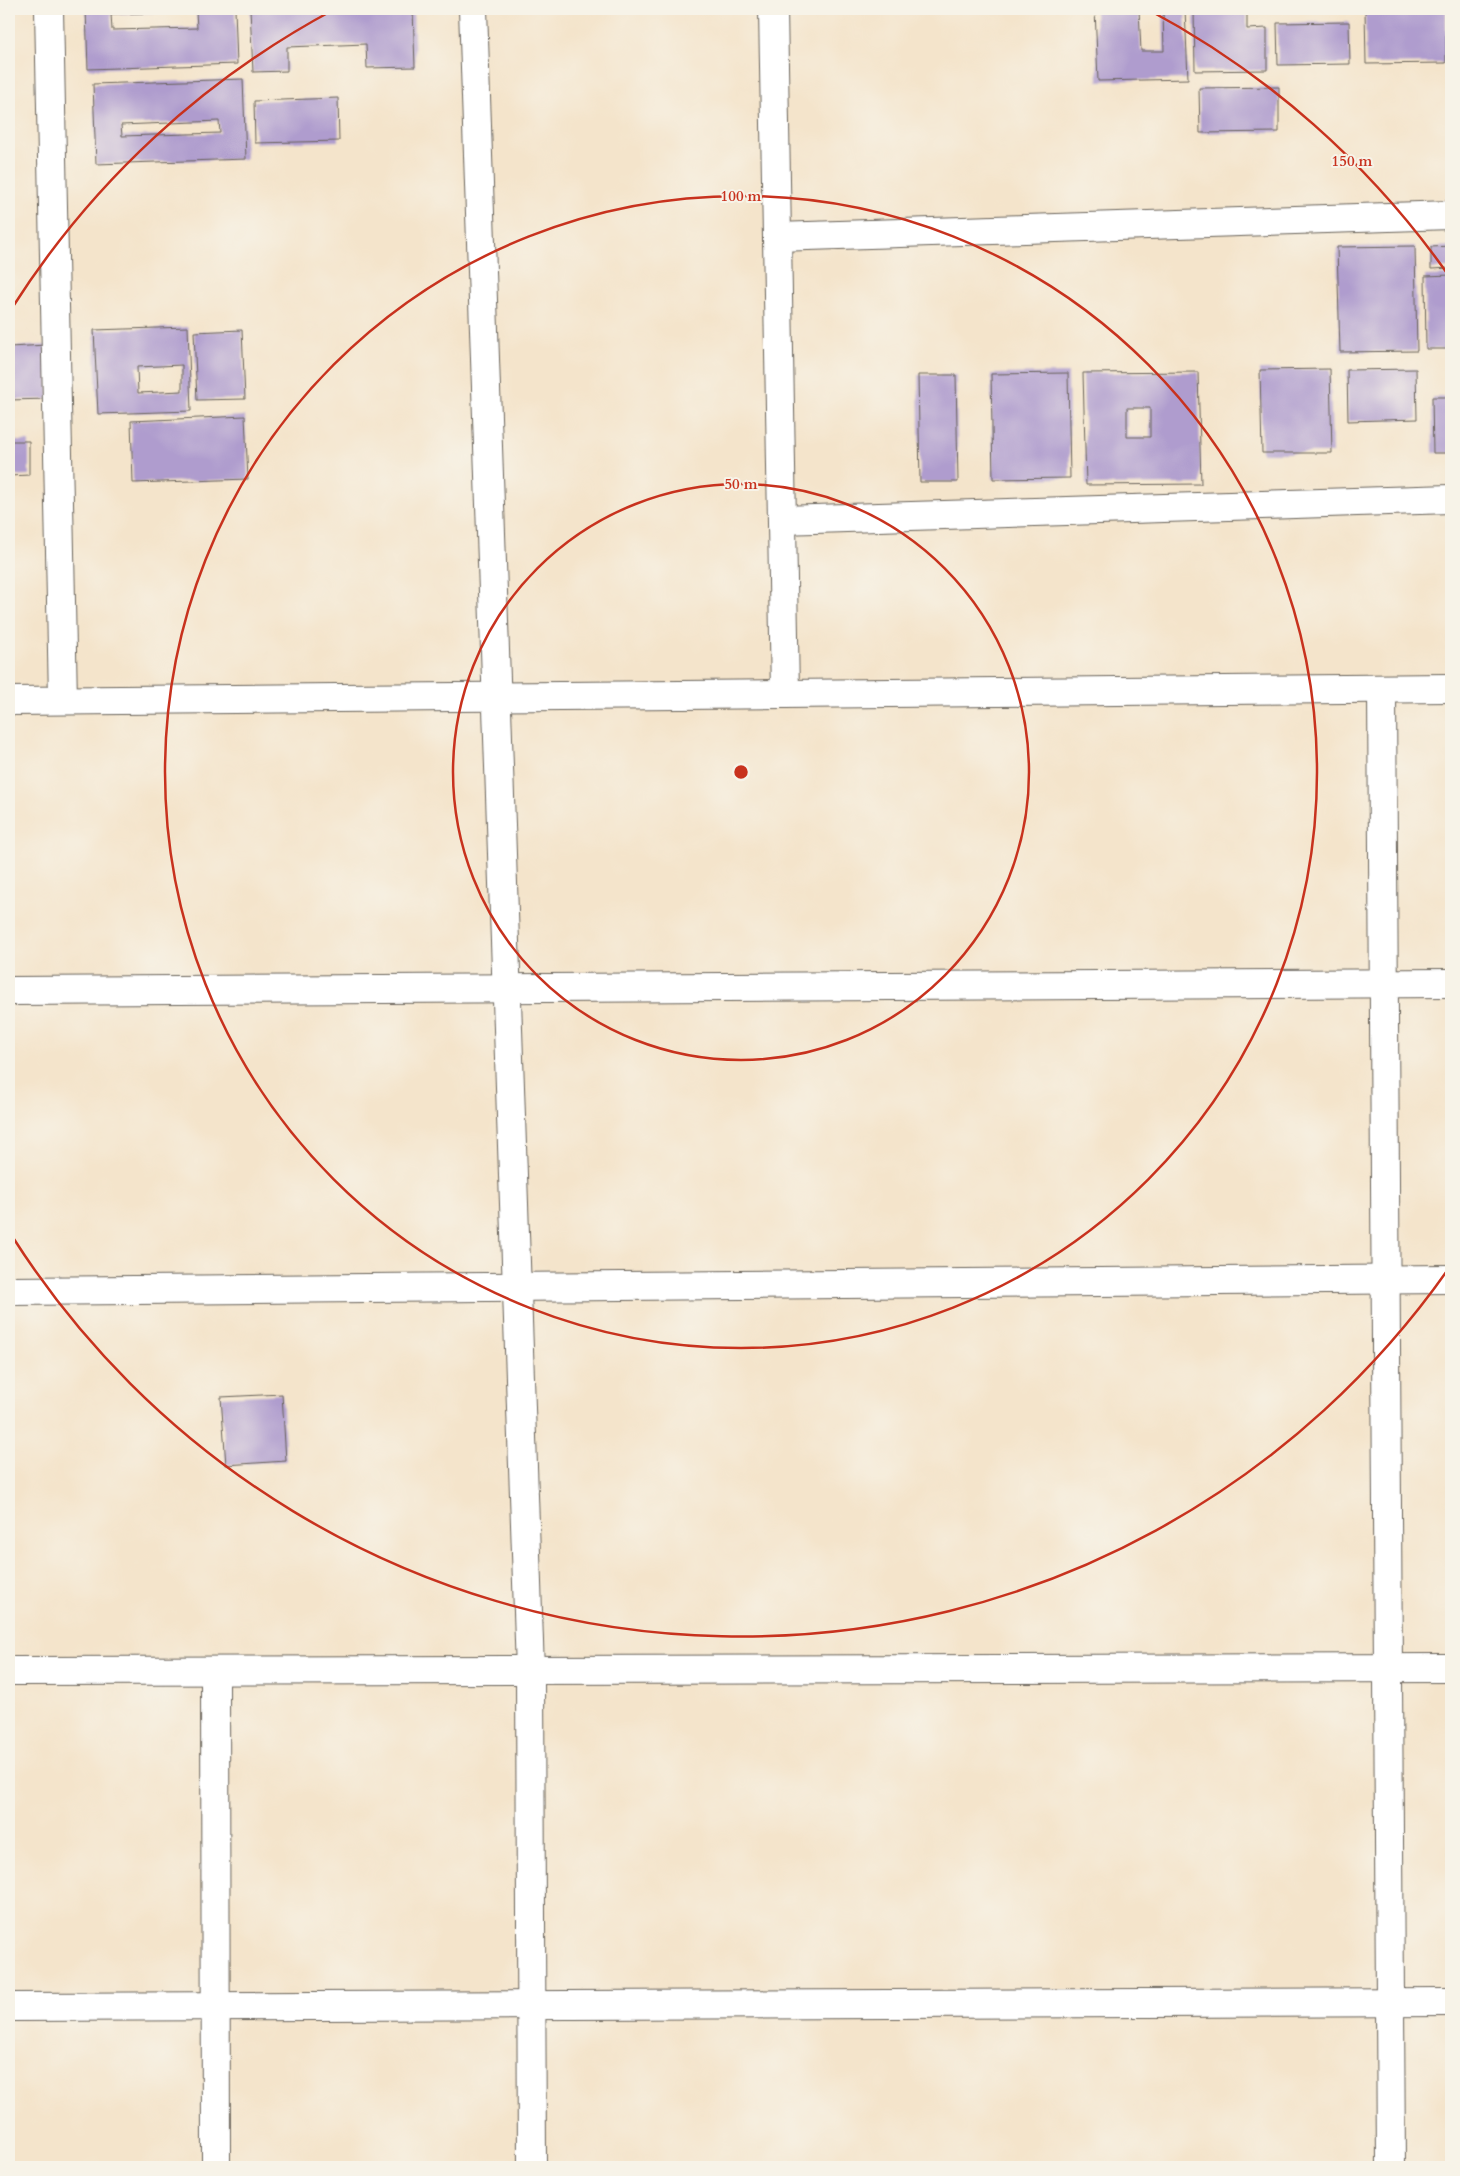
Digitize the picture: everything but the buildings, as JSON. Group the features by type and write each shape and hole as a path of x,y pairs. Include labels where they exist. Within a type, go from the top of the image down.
{"street":[{"path":"49,9 63,700"},
{"path":"473,9 530,1670 532,2167"},
{"path":"773,9 785,694"},
{"path":"777,237 1451,215"},
{"path":"782,520 1451,499"},
{"path":"1382,688 1391,2167"},
{"path":"9,701 497,695 1451,688"},
{"path":"9,991 1451,983"},
{"path":"9,1291 1451,1279"},
{"path":"9,1671 1451,1668"},
{"path":"215,1671 216,2167"},
{"path":"9,2007 1451,2002"}]}
